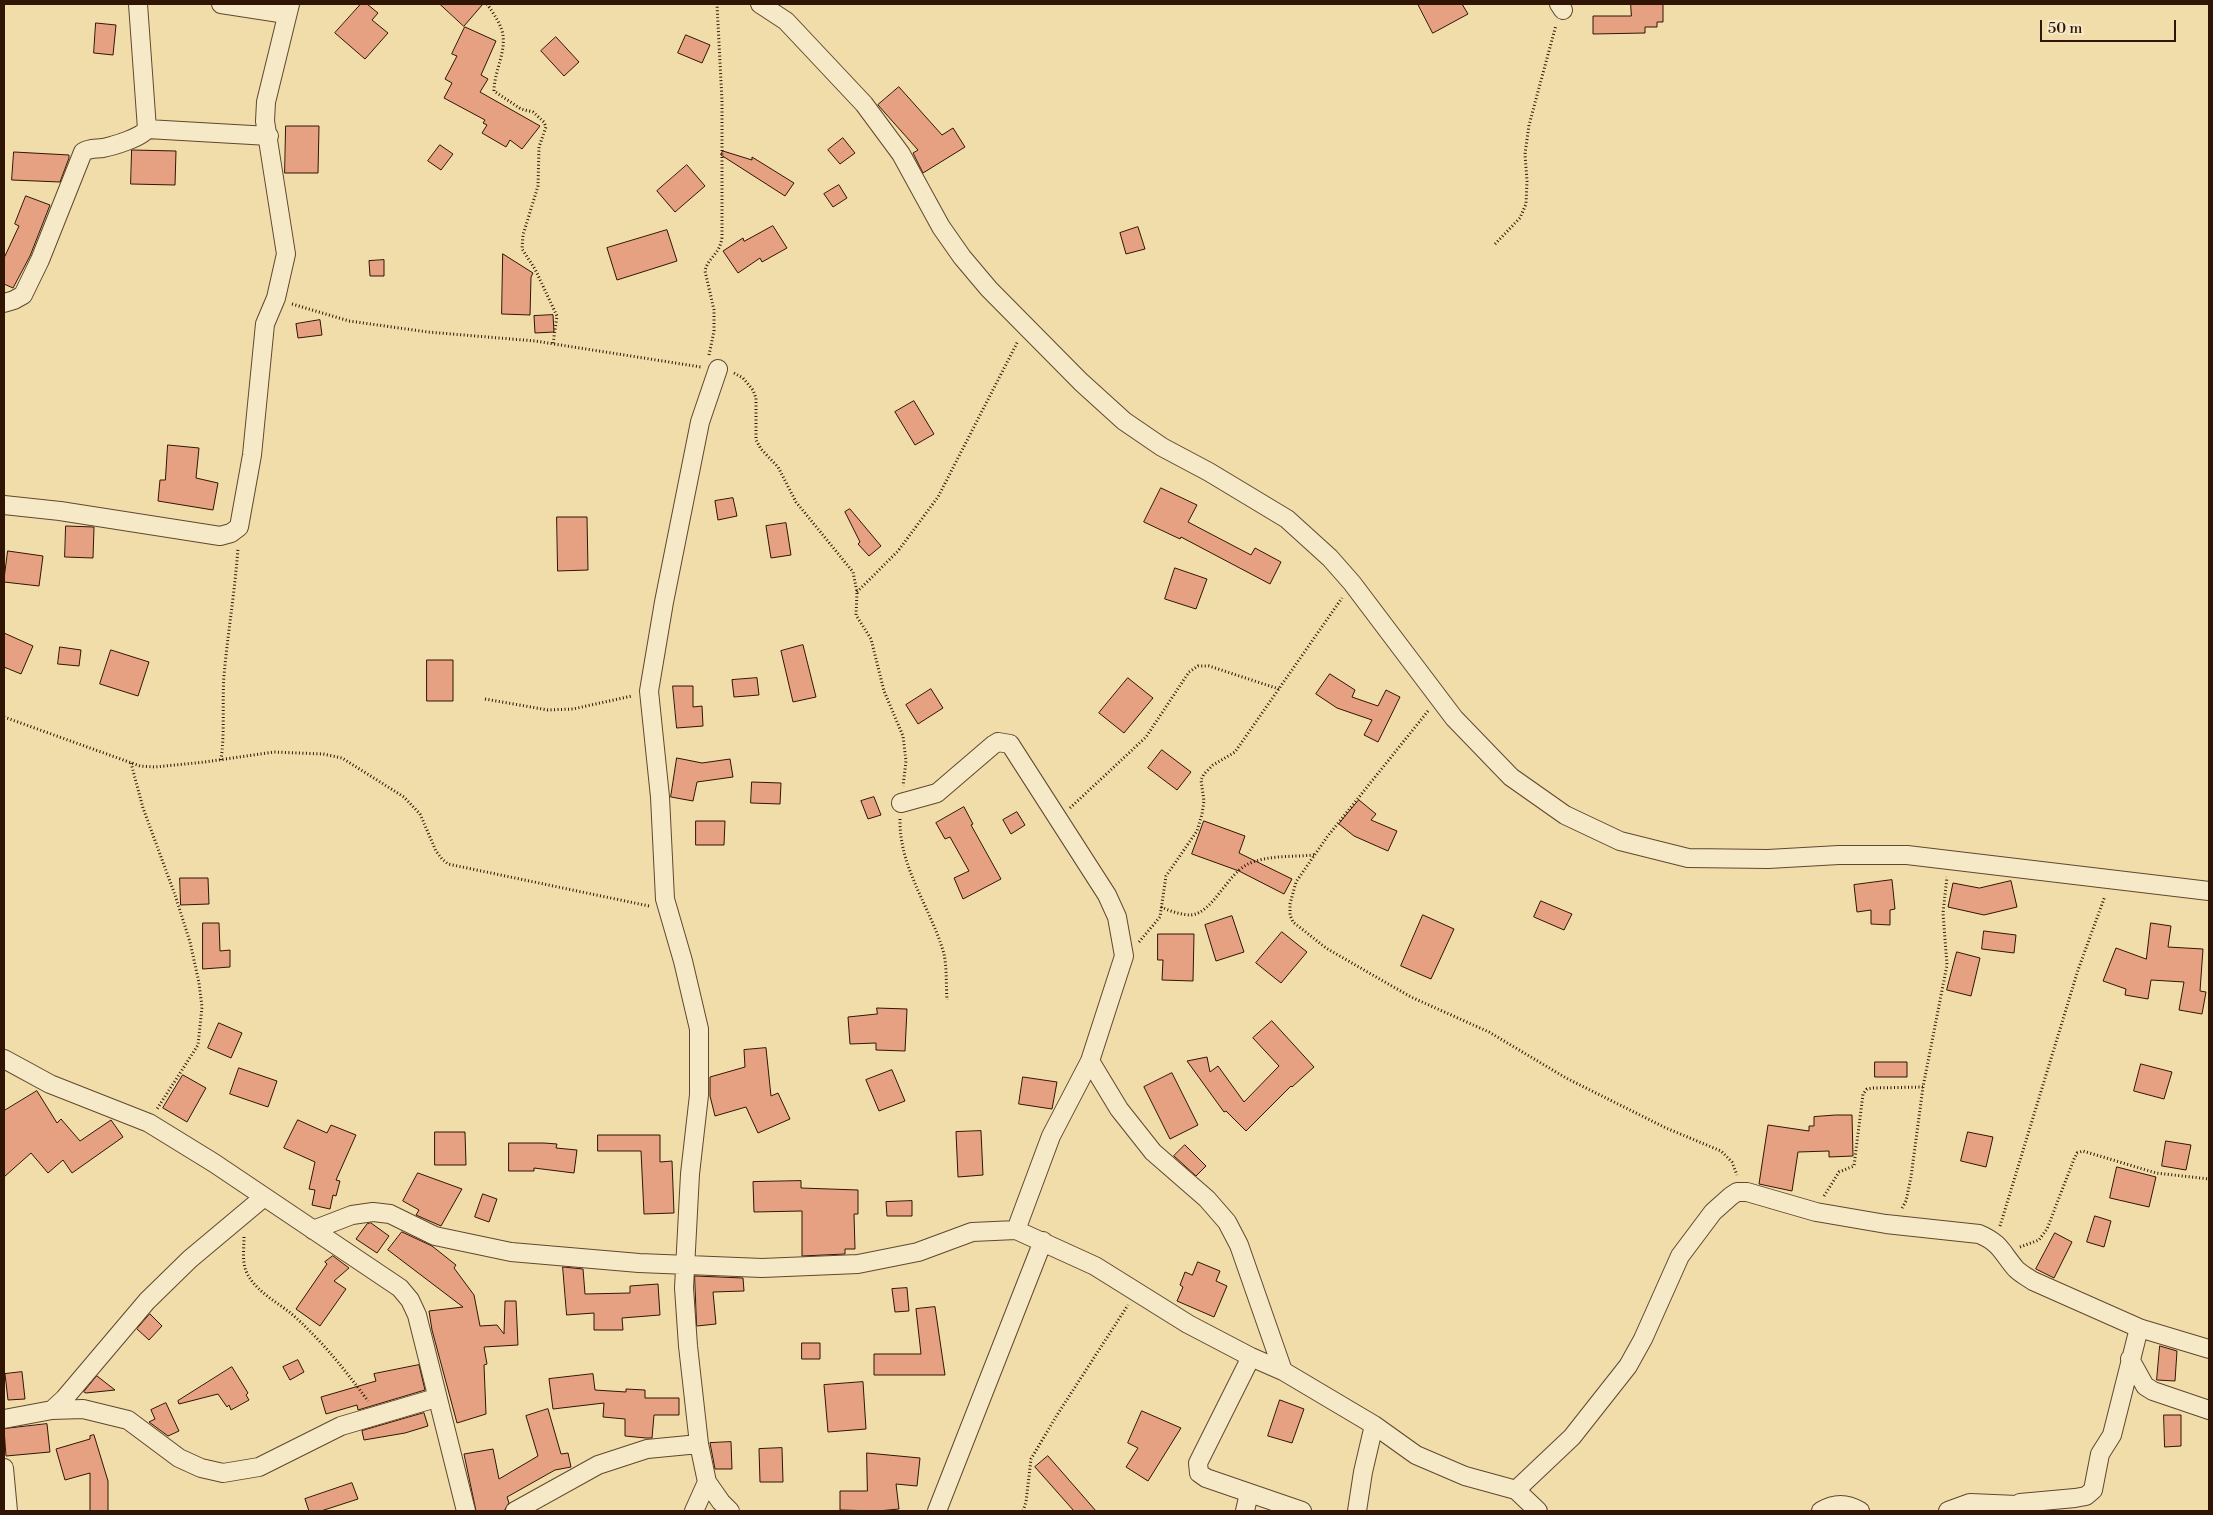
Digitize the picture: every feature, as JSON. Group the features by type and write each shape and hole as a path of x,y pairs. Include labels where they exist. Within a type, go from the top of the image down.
{"street":[{"path":"4,303 23,295 40,260 83,152 105,148 143,134 147,129 138,4"},
{"path":"4,505 60,511 220,536 231,533 239,527 252,455 265,324 276,298 286,254 269,136 265,121 266,102 288,9 221,4"},
{"path":"760,4 786,21 864,104 901,154 941,226 962,257 989,288 1081,382 1124,420 1162,446 1287,519 1330,558 1352,583 1454,718 1511,777 1565,815 1620,842 1688,858 1768,859 1839,855 1897,855 1949,859 2209,891"},
{"path":"147,129 269,136"},
{"path":"712,368 664,602 649,691 660,797 663,882 669,915 683,961 699,1028 700,1095 690,1174 684,1288 688,1346 700,1444 707,1482 730,1511"},
{"path":"901,803 938,793 993,745 998,742 1005,742 1016,750 1107,895 1117,918 1124,956 1090,1061 1052,1136 1016,1230"},
{"path":"4,1059 50,1084 149,1123 214,1163 400,1288 410,1300 417,1315 436,1398 466,1511"},
{"path":"1090,1061 1119,1109 1153,1152 1207,1199 1228,1222 1239,1245 1283,1371"},
{"path":"1516,1490 1572,1437 1623,1374 1643,1339 1680,1256 1713,1212 1737,1192 1764,1196 1816,1212 1886,1224 1979,1234 1997,1244 2017,1270 2033,1281 2139,1328 2209,1349"},
{"path":"52,1410 64,1399 147,1301 190,1260 264,1197"},
{"path":"313,1230 352,1215 373,1212 390,1214 435,1236 510,1252 639,1263 762,1268 858,1264 918,1252 972,1232 1016,1230 1095,1266 1188,1324 1251,1358 1283,1371 1374,1425 1416,1455 1466,1476 1516,1490 1538,1511"},
{"path":"937,1511 1043,1241"},
{"path":"1948,1511 1970,1503 2013,1508 2086,1496 2093,1490 2100,1454 2112,1435 2139,1328"},
{"path":"1251,1358 1198,1463 1199,1472 1206,1478 1302,1511"},
{"path":"2130,1359 2145,1386 2153,1391 2209,1410"},
{"path":"4,1419 52,1410 83,1409 128,1420 179,1458 202,1468 223,1473 259,1467 340,1426 436,1398"},
{"path":"1357,1511 1363,1472 1374,1425"},
{"path":"515,1511 598,1465 647,1449 700,1444"},
{"path":"4,1468 8,1511"},
{"path":"694,1511 707,1482"},
{"path":"1245,1511 1249,1493"},
{"path":"1821,1511 1841,1504 1860,1511"}],"path":[{"path":"487,4 502,29 503,42 495,76 494,91 521,109 534,112 544,122 546,127 539,147 538,186 523,235 522,249 535,269 557,316 553,344"},
{"path":"712,368 714,310 705,271 706,266 721,248 722,237 722,101 717,4"},
{"path":"1495,244 1520,218 1526,204 1525,154 1529,125 1561,7"},
{"path":"276,298 349,321 428,332 553,344 712,368 743,378 753,390 756,398 756,440 761,449 778,466 796,502 853,572 857,592 856,615 871,639 884,691 903,736 906,761 901,803 900,836 914,885 944,955 947,1000"},
{"path":"857,592 898,551 938,497 1026,325"},
{"path":"221,760 224,734 223,687 228,629 236,576 239,527"},
{"path":"1124,956 1160,918 1166,876 1197,831 1204,801 1202,780 1204,774 1213,765 1235,752 1352,583"},
{"path":"1059,819 1146,737 1189,672 1198,666 1209,666 1280,689"},
{"path":"485,699 527,708 548,710 573,709 649,691"},
{"path":"1440,697 1327,837 1296,882 1290,904 1290,915 1293,922 1326,948 1411,997 1489,1032 1566,1078 1666,1128 1721,1151 1732,1162 1737,1171 1737,1192"},
{"path":"4,716 131,763 155,767 274,752 323,754 342,758 404,797 420,814 436,851 448,864 654,907 669,915"},
{"path":"131,763 143,808 176,895 190,942 202,1007 198,1045 149,1123"},
{"path":"1161,908 1180,914 1192,915 1205,909 1236,872 1249,863 1314,855"},
{"path":"1886,1224 1899,1213 1906,1201 1911,1177 1923,1087 1946,965 1943,913 1949,859"},
{"path":"2111,880 2078,970 2001,1223 1997,1244 2027,1246 2039,1240 2047,1229 2074,1159 2078,1153 2083,1151 2156,1173 2209,1179"},
{"path":"1816,1212 1839,1172 1854,1166 1863,1094 1873,1088 1923,1087"},
{"path":"245,1214 244,1261 246,1271 254,1285 294,1316 344,1368 378,1414"},
{"path":"1023,1511 1026,1502 1031,1460 1057,1415 1137,1292"}],"building":[{"path":"361,4 367,4 378,13 372,20 388,33 365,59 335,33"},
{"path":"440,4 483,4 464,26"},
{"path":"1418,4 1462,4 1468,14 1433,33"},
{"path":"1631,4 1663,4 1663,22 1657,22 1657,27 1645,27 1645,33 1593,34 1593,16 1631,16"},
{"path":"96,23 116,25 113,55 94,53"},
{"path":"465,27 496,41 481,75 488,79 480,92 540,126 522,149 510,140 506,147 482,133 487,125 483,123 485,120 444,98 452,83 445,79 457,56 452,54"},
{"path":"686,35 710,45 702,63 678,53"},
{"path":"556,37 579,62 564,76 541,51"},
{"path":"899,87 942,135 953,128 965,147 923,173 913,153 918,150 878,105"},
{"path":"286,126 319,126 318,173 285,173"},
{"path":"843,138 855,153 840,164 828,150"},
{"path":"440,145 453,154 441,170 428,161"},
{"path":"132,150 176,151 175,185 131,184"},
{"path":"723,151 752,160 752,157 794,183 785,196 721,155"},
{"path":"14,152 69,155 69,158 60,182 12,180"},
{"path":"687,165 705,186 675,212 657,191"},
{"path":"839,185 847,198 833,207 824,194"},
{"path":"26,196 50,205 30,256 13,288 4,284 4,258 19,226 15,224"},
{"path":"773,226 787,248 762,262 760,258 738,273 723,251 743,238 744,241"},
{"path":"1138,227 1145,249 1126,254 1120,233"},
{"path":"667,230 677,261 617,280 607,248"},
{"path":"503,254 533,273 531,277 530,315 502,314"},
{"path":"384,260 384,276 370,276 369,261"},
{"path":"553,315 554,332 535,333 534,316"},
{"path":"320,320 322,335 298,338 296,324"},
{"path":"914,401 934,434 915,445 895,412"},
{"path":"168,445 199,448 196,478 218,483 213,510 158,501 160,480 165,480"},
{"path":"1161,488 1197,505 1188,522 1251,555 1255,548 1281,562 1270,584 1181,537 1180,539 1144,522"},
{"path":"733,498 737,516 718,520 715,501"},
{"path":"850,509 881,546 869,556 858,544 860,542 845,512"},
{"path":"557,517 587,517 588,570 558,571"},
{"path":"786,523 791,555 771,558 766,526"},
{"path":"66,526 94,527 93,558 65,557"},
{"path":"8,551 43,556 39,586 4,582"},
{"path":"1175,568 1207,579 1196,609 1165,599"},
{"path":"4,633 33,646 21,674 4,667"},
{"path":"803,645 816,697 793,702 781,651"},
{"path":"60,647 81,650 79,666 58,664"},
{"path":"111,650 149,662 138,696 100,684"},
{"path":"427,660 453,660 453,701 427,701"},
{"path":"1330,674 1355,690 1352,697 1378,706 1386,690 1400,697 1378,742 1364,735 1372,720 1337,708 1316,694"},
{"path":"757,678 759,695 734,697 732,680"},
{"path":"1128,678 1153,698 1124,733 1099,713"},
{"path":"673,686 693,686 693,707 702,706 703,726 677,728"},
{"path":"931,689 943,708 918,724 906,705"},
{"path":"1162,750 1191,772 1177,790 1148,768"},
{"path":"677,758 702,763 730,759 733,777 697,782 693,801 671,797"},
{"path":"752,782 781,783 780,804 751,803"},
{"path":"874,797 881,815 868,819 861,801"},
{"path":"1359,800 1376,814 1371,820 1397,831 1388,851 1354,836 1339,824"},
{"path":"964,807 973,824 971,825 1001,879 963,899 954,878 969,871 950,837 945,839 936,823"},
{"path":"1017,812 1025,825 1011,834 1003,820"},
{"path":"696,821 725,821 724,845 696,845"},
{"path":"1204,821 1245,836 1239,853 1292,879 1284,894 1239,871 1192,854"},
{"path":"180,878 208,878 209,904 181,905"},
{"path":"1892,880 1895,909 1890,910 1890,925 1871,924 1871,910 1857,912 1854,885"},
{"path":"2011,881 2017,907 1984,915 1948,907 1953,883 1979,888"},
{"path":"1541,901 1572,914 1564,930 1534,917"},
{"path":"1423,915 1454,929 1431,979 1401,966"},
{"path":"1232,916 1244,952 1216,961 1205,925"},
{"path":"203,923 219,923 220,951 230,950 230,967 203,969"},
{"path":"2151,923 2171,926 2168,947 2203,949 2200,991 2206,992 2202,1014 2179,1010 2184,982 2151,980 2148,999 2125,995 2126,989 2103,981 2116,948 2146,959"},
{"path":"1984,931 2016,935 2014,953 1982,949"},
{"path":"1282,932 1307,952 1281,983 1256,963"},
{"path":"1158,934 1194,934 1193,981 1162,980 1163,960 1158,960"},
{"path":"1957,952 1980,958 1971,996 1947,990"},
{"path":"877,1008 907,1009 905,1051 876,1050 876,1043 850,1044 848,1017 877,1014"},
{"path":"1272,1021 1314,1067 1291,1086 1246,1131 1226,1111 1224,1112 1187,1061 1207,1057 1210,1072 1218,1066 1244,1102 1279,1066 1253,1038"},
{"path":"219,1023 242,1033 231,1058 208,1048"},
{"path":"766,1048 771,1096 778,1093 790,1119 758,1133 746,1107 715,1116 710,1096 710,1077 745,1067 744,1050"},
{"path":"1875,1062 1907,1062 1907,1077 1875,1077"},
{"path":"2141,1064 2172,1072 2164,1099 2134,1091"},
{"path":"239,1068 277,1081 268,1107 230,1094"},
{"path":"892,1070 905,1101 879,1111 866,1080"},
{"path":"1172,1073 1198,1125 1170,1139 1144,1087"},
{"path":"183,1075 206,1088 187,1122 163,1108"},
{"path":"1023,1077 1057,1082 1052,1109 1019,1104"},
{"path":"37,1091 57,1123 61,1119 80,1141 111,1120 123,1137 72,1173 63,1160 48,1173 31,1153 4,1177 4,1111"},
{"path":"1852,1115 1853,1156 1829,1157 1829,1151 1798,1152 1792,1191 1759,1184 1768,1125 1809,1131 1809,1126 1814,1126 1814,1117"},
{"path":"298,1120 327,1133 331,1125 356,1135 336,1180 340,1181 336,1196 333,1195 330,1209 312,1205 315,1190 309,1189 315,1162 284,1148"},
{"path":"981,1131 983,1175 958,1177 956,1132"},
{"path":"435,1132 465,1132 466,1165 435,1165"},
{"path":"1968,1132 1993,1137 1986,1167 1961,1161"},
{"path":"598,1135 660,1135 660,1162 672,1161 674,1213 644,1214 641,1151 598,1151"},
{"path":"2166,1141 2191,1145 2186,1170 2162,1166"},
{"path":"509,1143 557,1144 556,1148 577,1150 574,1173 534,1168 534,1171 509,1171"},
{"path":"1185,1145 1206,1166 1196,1176 1174,1156"},
{"path":"2117,1167 2156,1177 2149,1207 2110,1198"},
{"path":"418,1173 462,1189 441,1226 416,1215 419,1210 403,1201"},
{"path":"801,1181 801,1188 858,1190 858,1214 854,1214 855,1249 845,1249 845,1254 802,1256 802,1211 754,1212 753,1182"},
{"path":"483,1194 497,1199 489,1222 475,1217"},
{"path":"912,1201 912,1216 887,1216 886,1202"},
{"path":"2095,1216 2111,1221 2104,1247 2087,1242"},
{"path":"371,1223 389,1236 377,1253 356,1239 367,1224"},
{"path":"402,1232 432,1246 456,1265 454,1268 474,1295 480,1326 497,1325 504,1334 505,1301 516,1301 518,1345 484,1347 487,1364 484,1365 486,1414 457,1423 432,1330 429,1311 463,1307 388,1250"},
{"path":"2055,1233 2072,1242 2054,1278 2036,1269"},
{"path":"333,1256 349,1268 334,1281 346,1289 320,1326 296,1309 327,1264 325,1262"},
{"path":"1198,1262 1220,1271 1216,1281 1227,1286 1214,1317 1177,1301 1183,1287 1180,1285 1185,1272 1192,1275"},
{"path":"563,1267 583,1269 585,1294 630,1293 630,1286 658,1284 660,1315 622,1318 623,1330 594,1330 594,1313 567,1315"},
{"path":"695,1276 743,1278 744,1291 713,1292 716,1324 697,1326"},
{"path":"907,1288 909,1311 895,1312 892,1289"},
{"path":"935,1307 945,1375 874,1375 874,1354 921,1354 916,1309"},
{"path":"150,1314 162,1326 149,1340 137,1329"},
{"path":"802,1343 820,1343 820,1359 802,1359"},
{"path":"2160,1346 2177,1351 2175,1381 2157,1380"},
{"path":"298,1360 304,1372 290,1380 283,1367"},
{"path":"419,1365 425,1390 358,1410 357,1405 326,1414 321,1397 376,1381 374,1374"},
{"path":"232,1367 248,1393 246,1395 249,1400 231,1410 229,1405 227,1407 218,1394 179,1404 178,1401"},
{"path":"22,1372 25,1399 8,1400 5,1374"},
{"path":"593,1374 595,1390 626,1392 626,1389 645,1390 645,1398 679,1398 679,1415 654,1415 652,1438 646,1438 625,1436 625,1419 603,1417 604,1403 553,1409 549,1379"},
{"path":"97,1376 115,1390 84,1392"},
{"path":"863,1382 866,1429 828,1432 824,1385"},
{"path":"1280,1400 1304,1409 1292,1443 1268,1436"},
{"path":"166,1403 179,1431 168,1436 149,1422 155,1419 151,1410"},
{"path":"548,1409 561,1454 568,1453 571,1467 555,1470 507,1497 509,1503 504,1511 476,1511 464,1454 493,1449 499,1479 538,1456 526,1416"},
{"path":"1142,1411 1181,1428 1148,1481 1126,1467 1138,1448 1128,1443"},
{"path":"424,1413 428,1426 405,1433 364,1440 362,1431"},
{"path":"2164,1415 2181,1415 2181,1446 2165,1447"},
{"path":"47,1424 50,1452 6,1456 4,1429"},
{"path":"94,1435 108,1481 108,1511 90,1511 90,1473 65,1480 56,1449 90,1439 90,1436"},
{"path":"731,1442 732,1469 715,1469 710,1443"},
{"path":"782,1448 783,1482 760,1482 759,1449"},
{"path":"867,1453 920,1458 917,1486 896,1484 899,1509 878,1511 840,1510 840,1491 867,1491"},
{"path":"1048,1456 1096,1511 1074,1511 1035,1467"},
{"path":"352,1483 358,1499 321,1511 309,1511 305,1499"}]}
